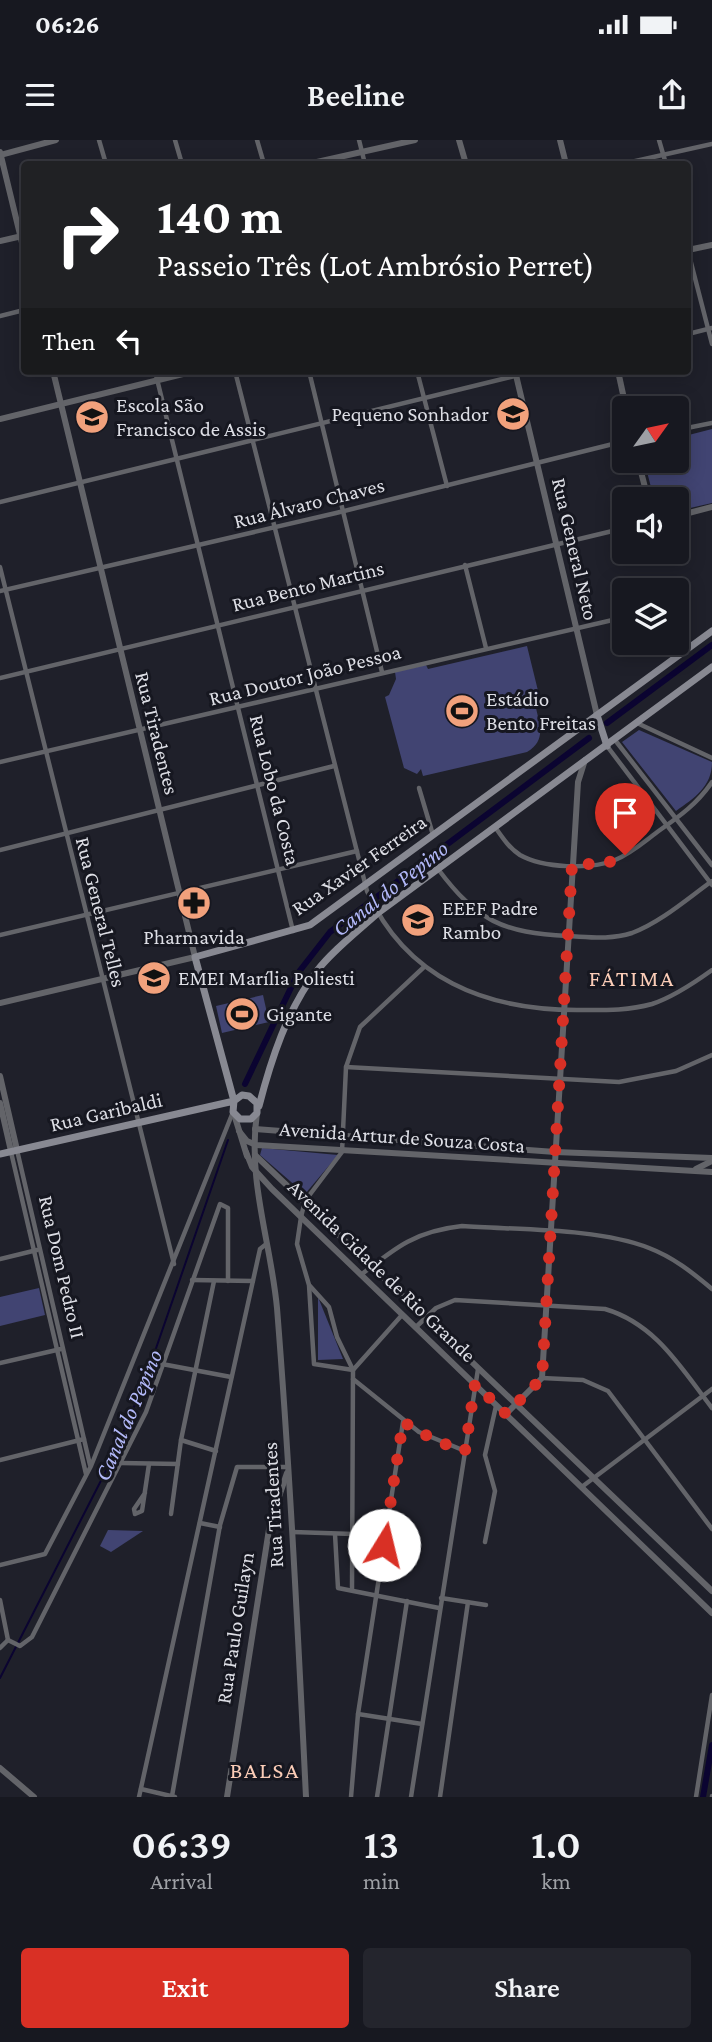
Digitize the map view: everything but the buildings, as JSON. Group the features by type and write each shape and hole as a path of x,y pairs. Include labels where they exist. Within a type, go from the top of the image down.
{"main road":[{"name":"Rua Xavier Ferreira","path":"195,957 310,925 367,888 433,835 712,631"},
{"path":"257,1111 257,1103 249,1096 242,1095 234,1108 244,1120 257,1111 287,1022 301,993 318,970 379,913 712,667"},
{"name":"Rua General Neto","path":"597,715 607,746"},
{"path":"604,734 615,740"},
{"name":"Rua Tiradentes","path":"195,957 234,1108"},
{"name":"Rua Garibaldi","path":"0,1154 220,1104 234,1108"}],"street":[{"path":"21,229 0,154 56,140"},
{"path":"99,140 105,161"},
{"path":"175,140 181,161"},
{"path":"257,140 263,161"},
{"path":"359,140 364,161"},
{"path":"323,161 415,140"},
{"path":"459,140 465,161"},
{"path":"560,140 565,161"},
{"path":"659,140 665,161"},
{"path":"637,161 712,144"},
{"path":"0,241 21,236"},
{"path":"691,250 712,245"},
{"path":"691,262 712,344"},
{"path":"0,316 21,311"},
{"path":"691,333 710,329"},
{"name":"Rua Tiradentes","path":"54,375 195,957"},
{"name":"Rua Lobo da Costa","path":"156,375 293,931"},
{"path":"0,419 178,375"},
{"path":"236,375 334,766 367,888 379,913 424,967 459,988 494,1001 563,1010 618,1010 652,1004 712,970"},
{"path":"310,375 382,671"},
{"path":"418,375 446,486"},
{"path":"0,502 425,400 509,375"},
{"name":"Rua General Neto","path":"516,375 597,715"},
{"path":"619,375 623,396"},
{"path":"690,427 712,423"},
{"name":"Rua Álvaro Chaves","path":"3,590 344,512 612,445"},
{"path":"689,513 712,507"},
{"name":"Rua Bento Martins","path":"0,678 612,531"},
{"path":"466,565 486,648"},
{"name":"Rua General Telles","path":"0,567 3,590 174,1264"},
{"name":"Rua Doutor João Pessoa","path":"0,762 239,708 382,671 612,620"},
{"path":"637,723 712,758"},
{"path":"615,740 712,866"},
{"path":"438,869 458,896 494,924 517,931 566,936 613,938 634,932 654,922 711,883 607,746"},
{"path":"506,1414 542,1378 566,936 578,782 585,760"},
{"path":"0,850 334,766"},
{"path":"564,776 570,774 578,782"},
{"path":"495,827 517,853 543,863 572,865 617,859 694,805 712,782"},
{"path":"419,788 433,835"},
{"path":"0,935 357,851"},
{"name":"Rua Xavier Ferreira","path":"0,1003 195,957"},
{"path":"353,1370 314,1364 309,1285 297,1244 301,1217 305,1201 342,1152 346,1067 354,1041 368,1017 424,967"},
{"path":"346,1067 619,1082 647,1079 712,1055"},
{"name":"Rua Dom Pedro II","path":"0,1076 14,1151 90,1466"},
{"name":"Rua Dom Pedro II","path":"0,1103 9,1128"},
{"path":"0,1565 45,1554 86,1476 174,1264 234,1108"},
{"name":"Rua Tiradentes","path":"234,1108 260,1212"},
{"name":"Rua Tiradentes","path":"257,1111 255,1172 276,1303 289,1467 306,1797"},
{"name":"Avenida Artur de Souza Costa","path":"256,1129 555,1152 712,1159"},
{"name":"Avenida Artur de Souza Costa","path":"239,1131 247,1141 256,1145 712,1172"},
{"path":"449,1158 450,1144"},
{"name":"Avenida Cidade de Rio Grande","path":"246,1152 255,1172 272,1189 712,1613"},
{"name":"Avenida Cidade de Rio Grande","path":"255,1155 374,1265 710,1590"},
{"name":"Avenida Artur de Souza Costa","path":"694,1170 712,1159"},
{"path":"258,1194 261,1189 272,1189"},
{"path":"0,1600 8,1640 17,1645 32,1637 146,1412 220,1204 228,1208 228,1281"},
{"path":"362,1274 400,1243 440,1229 462,1226 612,1238 648,1247 672,1259 712,1290"},
{"path":"139,1797 260,1249 265,1245"},
{"path":"0,1259 37,1250"},
{"path":"192,1280 253,1281"},
{"path":"171,1514 181,1440 214,1281"},
{"path":"309,1285 329,1307 337,1337 353,1370 352,1590"},
{"path":"416,1327 443,1303 455,1300 605,1309 624,1315 647,1328 668,1350 712,1408"},
{"path":"353,1370 402,1315"},
{"path":"0,1363 60,1349"},
{"path":"162,1364 231,1377"},
{"path":"411,1797 478,1368"},
{"path":"542,1378 595,1383 608,1391 712,1529"},
{"path":"353,1379 403,1422 436,1441 465,1451"},
{"path":"583,1486 712,1389"},
{"name":"Rua Dom Pedro II","path":"72,1399 86,1476"},
{"path":"485,1542 495,1491 485,1455 497,1405"},
{"path":"351,1797 358,1714 403,1422"},
{"path":"0,1460 84,1439"},
{"path":"181,1440 216,1451"},
{"path":"121,1463 178,1464"},
{"path":"145,1493 149,1464"},
{"path":"141,1789 173,1797 220,1527 237,1466 289,1467"},
{"name":"Rua Paulo Guilayn","path":"227,1797 270,1523 289,1467"},
{"path":"200,1523 220,1527"},
{"path":"293,1532 353,1534"},
{"path":"335,1534 338,1588 439,1608"},
{"path":"697,1599 710,1590"},
{"path":"441,1598 486,1605"},
{"path":"377,1797 407,1601"},
{"path":"440,1797 468,1602"},
{"path":"0,1648 8,1640"},
{"path":"696,1797 712,1695"},
{"path":"358,1714 422,1724"},
{"path":"0,1768 34,1797"}],"shaded area":[{"path":"712,429 712,503 689,508 689,487 651,487 647,473 689,473 690,435"},
{"name":"Estádio Bento Freitas","path":"527,646 542,707 536,708 540,733 533,748 527,752 423,776 421,769 417,774 404,768 385,697 389,695 396,679 395,672 426,665 428,669"},
{"path":"639,730 712,762 705,785 676,811 622,742"},
{"name":"Gigante","path":"263,995 269,1022 222,1033 216,1006"},
{"path":"262,1148 338,1155 305,1194 260,1155"},
{"path":"39,1288 45,1315 0,1326 0,1297"},
{"path":"318,1297 343,1359 318,1360"},
{"path":"108,1530 143,1531 111,1552 100,1546"}],"waterway":[{"name":"Canal do Pepino","path":"607,723 712,645"},
{"name":"Canal do Pepino","path":"245,1084 298,973 330,932 589,738"},
{"name":"Canal do Pepino","path":"0,1678 111,1461 143,1386 228,1140"},
{"path":"703,1797 712,1745"}],"place":[{"name":"Pequeno Sonhador","path":"513,414"},
{"name":"Escola São Francisco de Assis","path":"92,417"},
{"name":"Estádio Bento Freitas","path":"462,711"},
{"name":"Pharmavida","path":"194,903"},
{"name":"EEEF Padre Rambo","path":"418,920"},
{"name":"EMEI Marília Poliesti","path":"154,978"},
{"name":"Gigante","path":"242,1014"}],"district":[{"name":"FÁTIMA","path":"632,978"},
{"name":"BALSA","path":"265,1770"}],"route":[{"path":"384,1545 403,1422 436,1441 465,1451 475,1384 506,1414 542,1378 572,865 607,863 625,855"}]}
